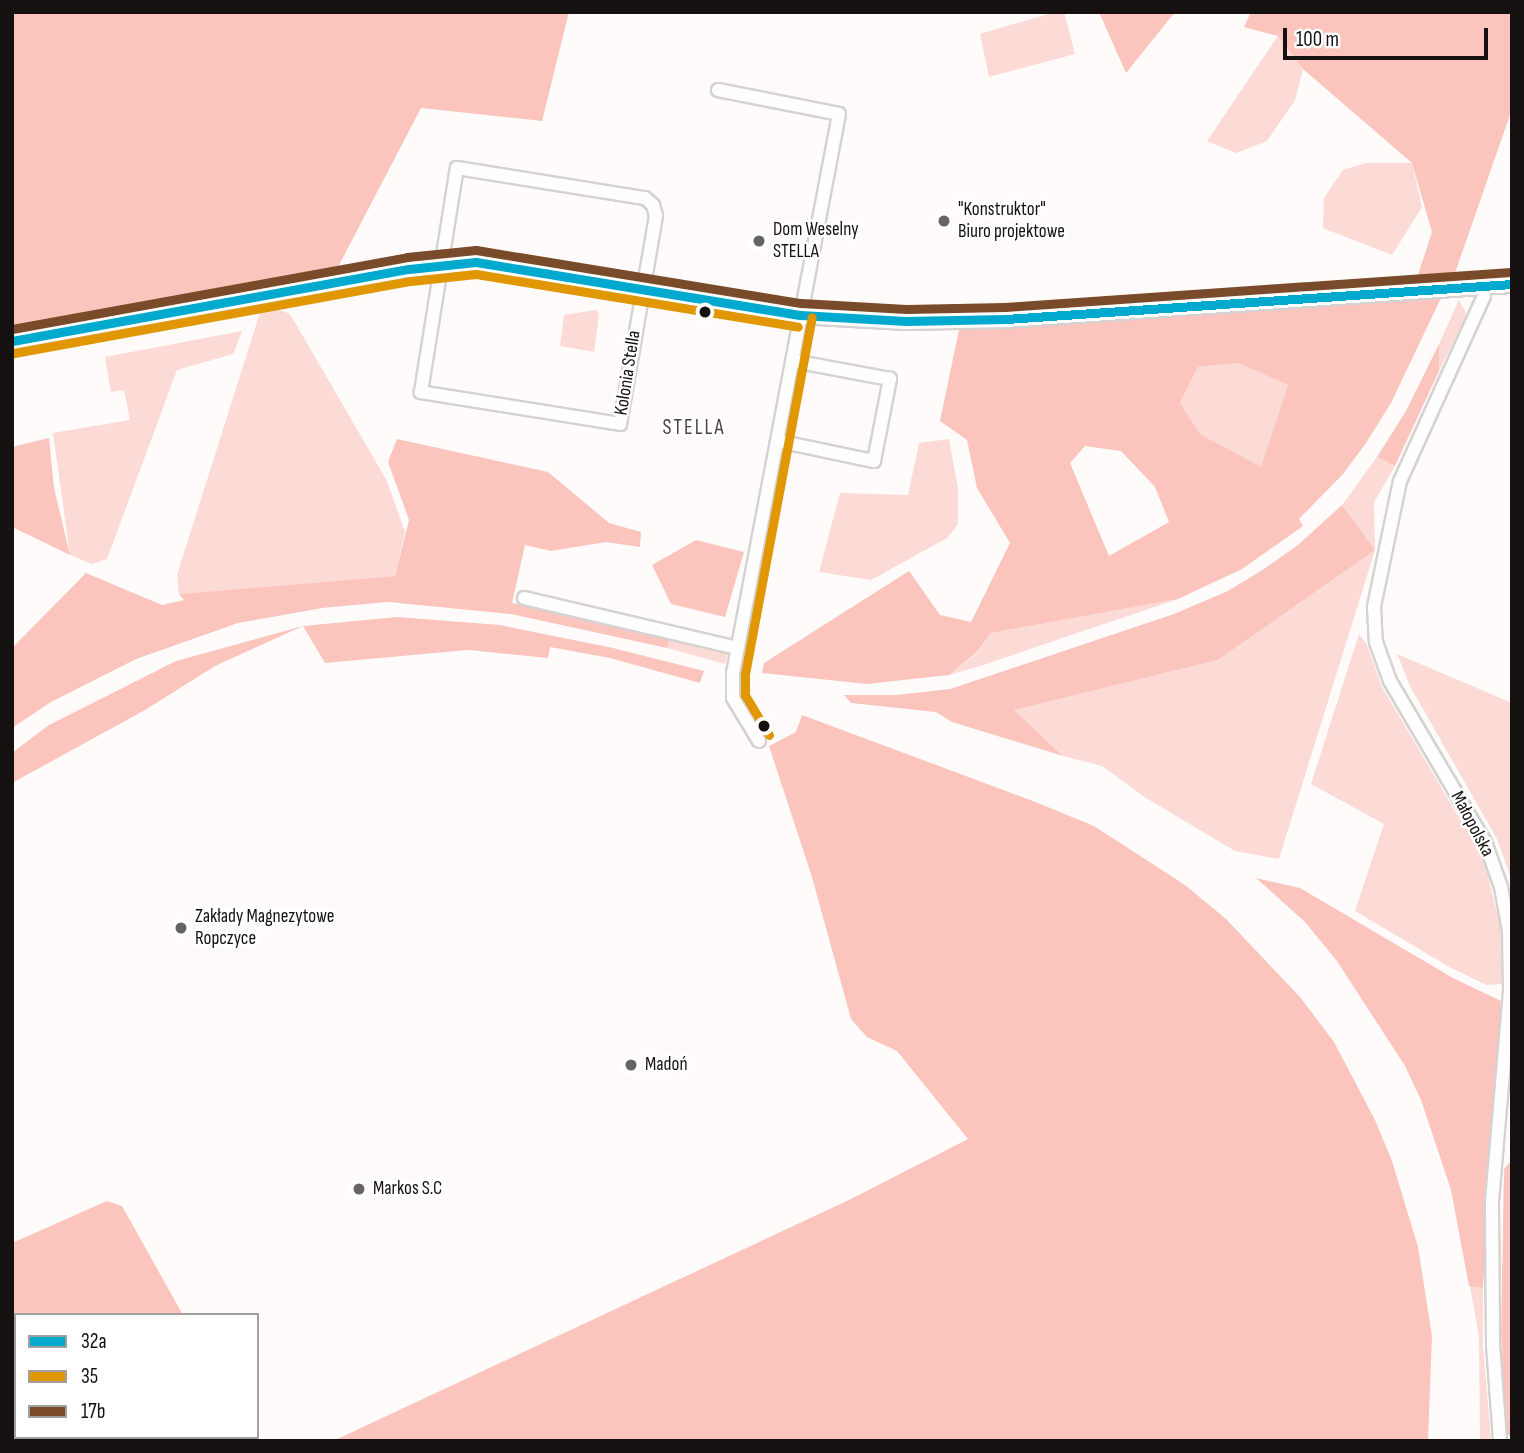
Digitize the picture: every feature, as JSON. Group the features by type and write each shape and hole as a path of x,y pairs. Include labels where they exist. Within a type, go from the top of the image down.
{"street":[{"path":"718,90 839,114 737,649 733,698 759,741"},
{"name":"Kolonia Stella","path":"457,168 645,198 653,205 656,216 620,424 421,392 442,264 457,168"},
{"path":"12,341 442,264 476,262 800,315 883,320 1006,319 1512,284"},
{"name":"Małopolska","path":"1483,286 1484,296 1400,481 1374,607 1376,642 1390,681 1485,842 1501,887 1505,909 1511,991 1492,1201 1493,1345 1500,1441"},
{"path":"778,441 874,461 890,379 793,361"},
{"path":"524,598 737,649"}],"shaded area":[{"path":"12,12 569,12 542,121 421,108 337,269 12,326"},
{"path":"1055,12 1064,12 1075,54 989,77 980,34"},
{"path":"1099,12 1175,12 1126,73"},
{"path":"1251,12 1512,12 1512,109 1454,276 1417,278 1432,232 1412,163 1303,69 1278,36 1244,27"},
{"path":"1278,36 1303,69 1295,100 1267,141 1236,153 1207,141"},
{"path":"1366,163 1412,163 1422,207 1392,255 1323,228 1324,198 1343,170"},
{"path":"1442,296 1391,403 1366,443 1343,474 1299,519 1303,526 1242,569 1178,599 991,633 978,651 949,675 867,684 762,673 764,663 909,571 940,615 971,622 1010,543 977,488 967,440 940,421 959,330","holes":["1238,363 1288,385 1261,467 1200,434 1180,403 1198,367","1085,446 1121,451 1155,487 1169,522 1109,556 1070,463"]},
{"path":"1459,300 1467,315 1439,371 1439,344"},
{"path":"263,303 290,314 387,481 405,532 395,576 179,594 177,575"},
{"path":"596,310 599,314 594,352 560,346 564,315"},
{"path":"242,331 233,354 177,370 107,559 92,564 70,555 53,433 130,420 124,390 111,392 105,357"},
{"path":"1439,344 1439,371 1395,466 1377,457 1406,411"},
{"path":"1238,363 1288,385 1261,468 1200,434 1180,403 1198,367"},
{"path":"49,438 54,488 70,555 12,527 12,447"},
{"path":"397,439 548,472 609,523 641,532 640,547 606,542 551,551 525,545 512,603 670,638 667,648 511,614 388,602 322,608 238,623 136,659 51,702 12,728 12,648 86,573 162,605 184,600 179,594 395,576 409,520 388,462"},
{"path":"949,439 958,488 958,524 947,538 871,580 819,572 840,493 908,495 919,443"},
{"path":"1377,457 1395,466 1374,502 1375,550 1279,859 1235,851 1146,798 1102,766 1063,756 1013,710 1218,660 1374,550 1342,505"},
{"path":"1342,505 1375,550 1218,660 1014,710 1063,756 952,722 936,712 851,703 844,695 896,695 950,689 1174,614 1228,591 1264,569 1298,545"},
{"path":"696,540 744,552 725,617 671,604 652,565"},
{"path":"1178,599 949,675 978,652 991,633"},
{"path":"397,617 500,625 613,648 704,671 700,683 610,658 550,647 548,658 468,650 325,663 303,626"},
{"path":"303,626 215,666 145,710 12,783 12,753 49,725 176,661"},
{"path":"1359,634 1367,645 1382,687 1484,860 1501,929 1502,984 1487,985 1451,968 1355,911 1384,824 1311,784"},
{"path":"670,638 728,652 725,664 667,648"},
{"path":"1397,654 1512,703 1512,881 1497,839 1411,688"},
{"path":"802,715 1094,826 1185,885 1226,919 1300,997 1334,1042 1375,1120 1392,1161 1418,1247 1432,1336 1428,1441 333,1441 851,1199 968,1139 897,1051 867,1037 851,1019 812,877 769,746 796,732"},
{"path":"1256,878 1300,888 1453,978 1501,1001 1483,1288 1469,1286 1451,1190 1421,1100 1405,1066 1337,961 1305,922"},
{"path":"1512,1160 1512,1432 1505,1440 1501,1333 1504,1169"},
{"path":"107,1201 122,1206 182,1313 14,1313 14,1439 253,1441 12,1441 12,1243"},
{"path":"1470,1286 1483,1288 1483,1347 1491,1441 1480,1441 1479,1337"}],"transit line":[{"name":"17b","path":"12,329 407,257 476,250 801,303 906,309 1005,307 1511,272"},
{"name":"32a","path":"12,341 409,269 476,262 800,315 906,321 1006,319 1512,284"},
{"name":"35","path":"14,353 411,281 476,274 798,327"},
{"name":"35","path":"769,735 745,695 745,674 812,317"}],"place":[{"name":"\"Konstruktor\" Biuro projektowe","path":"944,221"},
{"name":"Dom Weselny STELLA","path":"759,241"},
{"name":"Zakłady Magnezytowe Ropczyce","path":"181,928"},
{"name":"Madoń","path":"631,1065"},
{"name":"Markos S.C","path":"359,1189"}],"district":[{"name":"STELLA","path":"694,428"}]}
